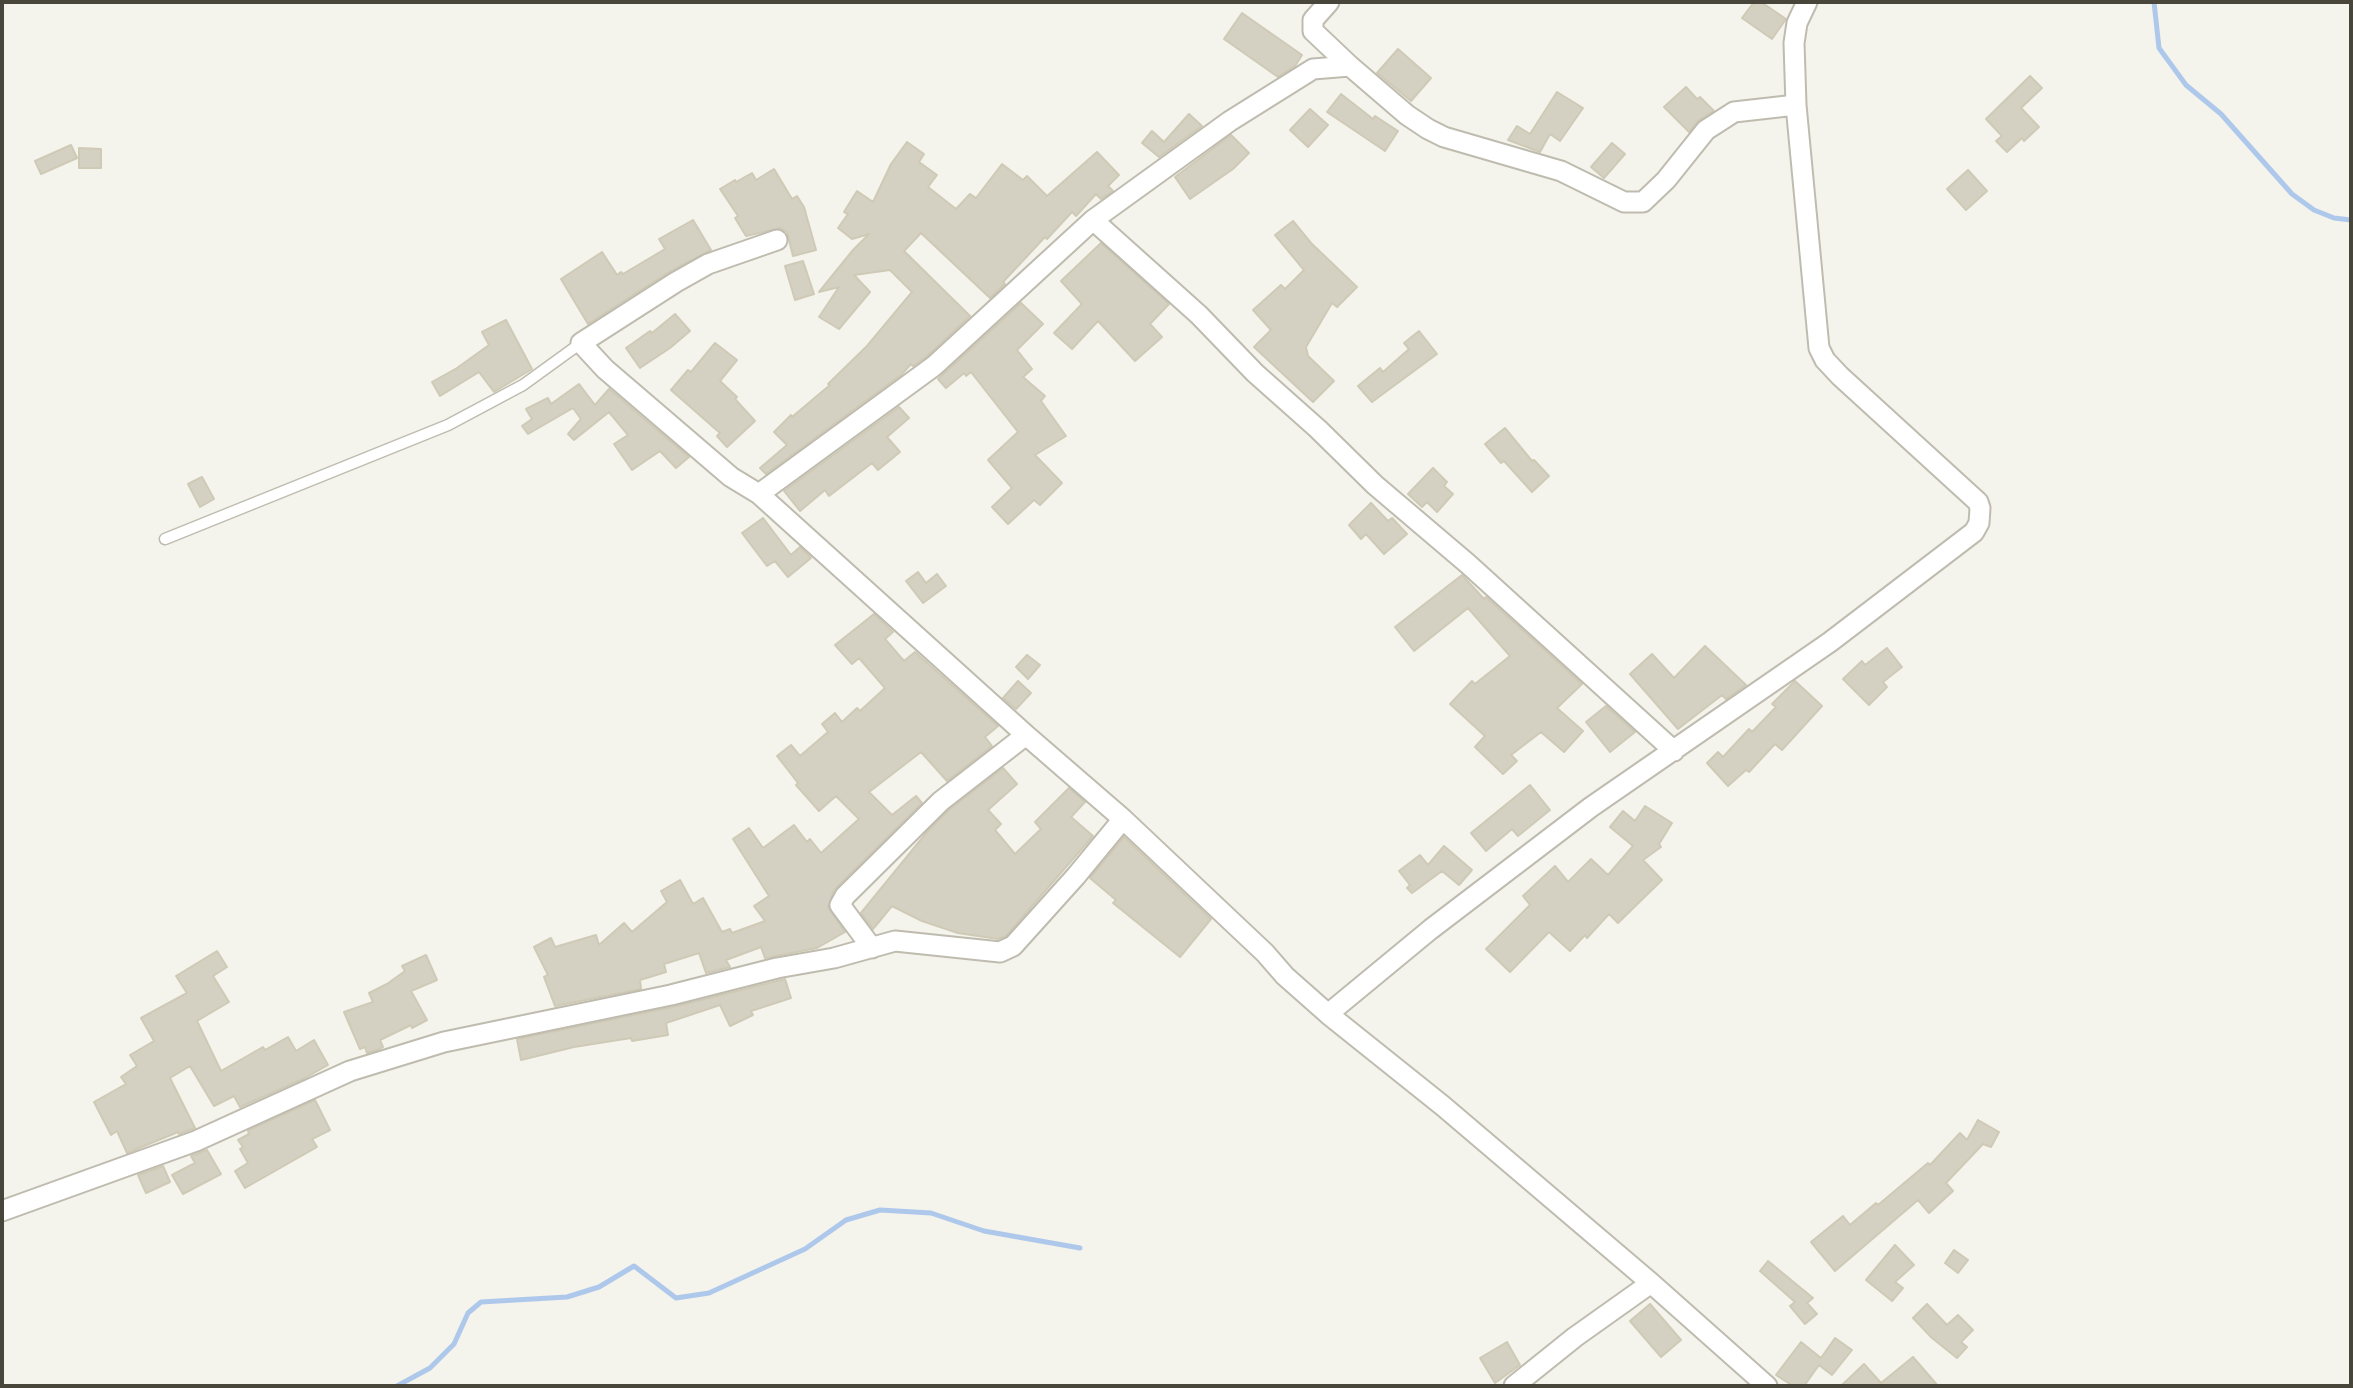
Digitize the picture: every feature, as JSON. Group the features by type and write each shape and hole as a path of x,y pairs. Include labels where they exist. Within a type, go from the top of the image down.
{"street":[{"path":"1329,2 1313,20 1314,32 1350,66 1427,129 1444,137 1561,171 1624,202 1643,202 1666,180 1706,130 1734,112 1796,105"},
{"path":"1328,1014 1452,913 1591,807 1852,625 1974,532 1980,518 1978,502 1839,376 1821,354 1796,105 1794,43 1797,23 1807,2"},
{"path":"760,494 934,366 1093,220 1219,129 1313,69 1350,66"},
{"path":"1093,220 1199,315 1255,373 1375,485 1468,564 1674,751"},
{"path":"777,240 708,264 581,343 605,369 731,477 760,494 1026,735 1123,819 1265,953 1285,976 1328,1014 1443,1106 1651,1283 1766,1386"},
{"path":"872,948 839,905 845,896 941,801 1026,735"},
{"path":"2,1211 196,1141 329,1080 444,1042 671,995 764,971 834,958 895,941 997,953 1013,946 1076,877 1123,819"},
{"path":"1514,1386 1575,1337 1651,1283"}],"lane":[{"path":"165,539 448,425 523,385 581,343"}],"building":[{"path":"1754,2 1761,2 1786,19 1772,39 1742,18"},
{"path":"1242,13 1302,55 1295,66 1278,77 1224,39"},
{"path":"1398,49 1431,78 1411,101 1377,73"},
{"path":"2030,76 2042,88 2021,108 2039,127 2007,152 1996,141 2002,136 1986,119"},
{"path":"1686,87 1714,111 1699,120 1689,132 1664,107"},
{"path":"1557,92 1583,108 1560,141 1550,134 1540,152 1508,140 1517,126 1530,134"},
{"path":"1341,94 1373,119 1375,116 1398,131 1385,151 1327,112"},
{"path":"1310,109 1328,125 1308,147 1290,130"},
{"path":"1189,114 1202,126 1159,157 1142,143 1152,131 1164,142"},
{"path":"1231,135 1249,153 1233,169 1190,199 1175,177"},
{"path":"907,142 924,154 919,162 937,175 928,187 956,209 970,194 976,198 1002,164 1023,180 1027,176 1047,196 1097,152 1119,175 1108,186 1113,191 1101,199 1096,194 1076,216 1072,212 1047,239 1045,237 990,298 921,233 904,251 970,316 926,357 913,366 911,364 901,375 766,474 760,468 787,445 774,432 830,385 828,384 867,346 912,292 890,270 854,275 870,292 839,329 819,317 839,287 819,292 869,234 852,239 838,228 848,214 844,212 857,191 873,202 891,164"},
{"path":"1612,143 1625,154 1604,178 1591,167"},
{"path":"71,145 77,158 41,174 35,161"},
{"path":"79,148 101,149 101,168 79,168"},
{"path":"774,169 792,199 797,196 804,207 816,250 793,256 787,232 780,228 746,236 735,218 738,216 720,189 752,173 756,180"},
{"path":"1968,170 1987,191 1966,210 1947,189"},
{"path":"693,220 711,250 669,272 588,324 561,279 602,252 617,275 621,272 623,274 665,249 659,239"},
{"path":"1293,221 1311,243 1357,287 1337,307 1332,303 1306,347 1308,356 1334,381 1313,402 1254,347 1271,330 1253,310 1281,285 1285,289 1304,270 1275,235"},
{"path":"1101,243 1169,304 1150,324 1162,337 1135,361 1098,321 1072,349 1054,333 1082,304 1061,281"},
{"path":"803,261 814,294 795,300 785,266"},
{"path":"1021,303 1043,324 1017,350 1032,369 1023,377 1045,396 1041,401 1066,436 1035,455 1062,483 1040,505 1034,500 1008,524 992,507 1012,488 988,460 1018,432 971,372 966,376 964,373 946,388 938,379"},
{"path":"675,314 690,331 640,368 626,348 650,331 652,333"},
{"path":"506,320 532,369 494,392 479,372 440,396 432,382 489,345 482,332"},
{"path":"1419,331 1437,354 1372,402 1358,386 1380,368 1383,372 1409,349 1404,343"},
{"path":"715,343 737,360 720,381 737,397 735,399 755,421 727,447 717,436 720,433 671,390 688,370 691,372"},
{"path":"579,384 595,405 609,389 689,457 676,468 660,451 632,470 614,444 628,435 609,412 574,440 568,434 581,419 573,408 528,434 522,426 532,419 526,409 548,398 551,404"},
{"path":"899,407 909,418 887,437 900,452 878,470 872,463 829,496 825,490 800,511 784,491"},
{"path":"1505,428 1532,461 1549,476 1532,492 1485,444"},
{"path":"1433,468 1447,482 1444,486 1453,494 1437,512 1427,502 1422,507 1408,494"},
{"path":"202,477 214,499 200,507 188,484"},
{"path":"1371,503 1388,521 1392,518 1407,534 1384,554 1366,534 1361,539 1349,525"},
{"path":"763,518 791,555 800,547 811,558 788,577 775,561 767,566 742,533"},
{"path":"918,572 926,583 937,574 946,586 923,603 906,581"},
{"path":"1462,575 1484,599 1486,597 1582,684 1557,708 1583,731 1564,752 1541,732 1511,755 1517,761 1503,774 1475,747 1485,736 1450,704 1472,681 1475,684 1510,656 1468,608 1414,651 1395,627"},
{"path":"874,614 893,632 885,639 904,661 915,652 998,726 985,737 992,746 947,781 921,752 869,792 892,815 916,796 922,803 834,890 828,907 845,932 817,948 765,958 761,947 726,960 730,967 706,973 699,953 664,964 666,972 640,980 641,989 555,1006 544,977 548,975 534,947 551,938 555,947 596,935 599,945 624,923 632,932 667,902 661,891 680,880 693,904 703,898 722,932 730,929 732,933 765,921 754,906 769,896 733,839 749,828 763,848 794,825 807,842 810,839 821,853 859,819 836,796 819,811 796,785 798,783 777,756 791,745 800,756 828,732 822,724 835,713 842,722 857,708 860,711 885,688 859,658 852,664 835,645"},
{"path":"1705,646 1746,685 1726,699 1722,695 1678,729 1630,674 1652,654 1674,678"},
{"path":"1887,648 1902,667 1883,682 1887,687 1869,705 1843,679 1862,661 1865,665"},
{"path":"1027,655 1040,665 1028,679 1016,667"},
{"path":"1018,681 1031,693 1016,709 1003,698"},
{"path":"1795,681 1822,706 1782,750 1775,744 1749,772 1746,770 1728,786 1707,763 1718,752 1723,757 1749,729 1752,732 1776,707 1772,704"},
{"path":"1606,706 1635,732 1610,752 1586,722"},
{"path":"1003,768 1017,784 988,810 1001,824 995,830 1015,854 1041,829 1035,822 1069,788 1085,802 1071,817 1093,836 1006,936 998,939 958,933 922,921 892,906 873,929 861,913 927,832 949,810"},
{"path":"1530,785 1550,810 1518,836 1512,829 1486,851 1471,833"},
{"path":"1645,806 1672,823 1659,844 1661,847 1643,860 1662,880 1618,923 1609,914 1587,938 1585,935 1570,951 1549,932 1510,972 1486,949 1530,905 1523,896 1555,866 1568,882 1591,859 1608,875 1633,846 1610,827 1623,811 1635,821"},
{"path":"1124,837 1211,919 1180,957 1113,903 1116,900 1090,878"},
{"path":"1444,846 1472,870 1459,885 1442,871 1412,893 1407,888 1410,885 1399,871 1420,855 1428,865"},
{"path":"217,951 227,967 213,976 229,1002 197,1021 221,1071 263,1047 265,1050 288,1037 296,1051 314,1040 328,1065 240,1107 234,1096 214,1106 190,1066 170,1078 195,1128 179,1134 178,1132 127,1153 117,1131 111,1135 94,1102 126,1084 121,1077 137,1066 130,1055 154,1041 141,1018 187,993 176,976"},
{"path":"426,955 437,980 411,991 427,1020 380,1040 383,1047 377,1050 367,1053 365,1047 360,1049 344,1012 373,1002 369,993 405,971 402,966"},
{"path":"785,979 791,998 751,1011 753,1015 730,1026 720,1005 666,1023 668,1035 574,1047 521,1060 517,1039 673,1007"},
{"path":"315,1100 330,1130 312,1139 317,1147 245,1188 235,1171 248,1163 238,1140 249,1134 251,1129"},
{"path":"1978,1120 1999,1132 1991,1147 1983,1144 1946,1183 1953,1191 1929,1213 1918,1200 1835,1271 1811,1242 1843,1216 1850,1225 1876,1203 1878,1205 1928,1163 1930,1165 1960,1133 1967,1140"},
{"path":"207,1150 221,1174 183,1194 172,1175 195,1163 191,1156"},
{"path":"163,1166 170,1182 146,1193 138,1175"},
{"path":"1895,1245 1914,1265 1895,1282 1903,1288 1892,1301 1866,1280"},
{"path":"1954,1250 1968,1260 1958,1273 1945,1263"},
{"path":"1768,1261 1813,1298 1807,1303 1817,1314 1805,1324 1790,1306 1795,1302 1760,1271"},
{"path":"1650,1304 1681,1340 1661,1357 1630,1321"},
{"path":"1927,1304 1947,1325 1958,1315 1973,1330 1961,1342 1967,1347 1957,1358 1913,1318"},
{"path":"1835,1338 1852,1350 1832,1375 1819,1365 1804,1386 1793,1386 1776,1375 1801,1342 1821,1358"},
{"path":"1507,1342 1520,1365 1495,1383 1480,1358"},
{"path":"1913,1357 1938,1386 1841,1386 1864,1364 1881,1383"}],"waterway":[{"path":"2154,2 2159,48 2186,85 2221,114 2292,194 2314,210 2334,218 2351,220"},
{"path":"397,1386 430,1368 454,1344 468,1313 481,1302 567,1297 599,1287 634,1266 676,1298 709,1293 805,1249 846,1220 880,1210 931,1213 984,1231 1080,1248"}]}
